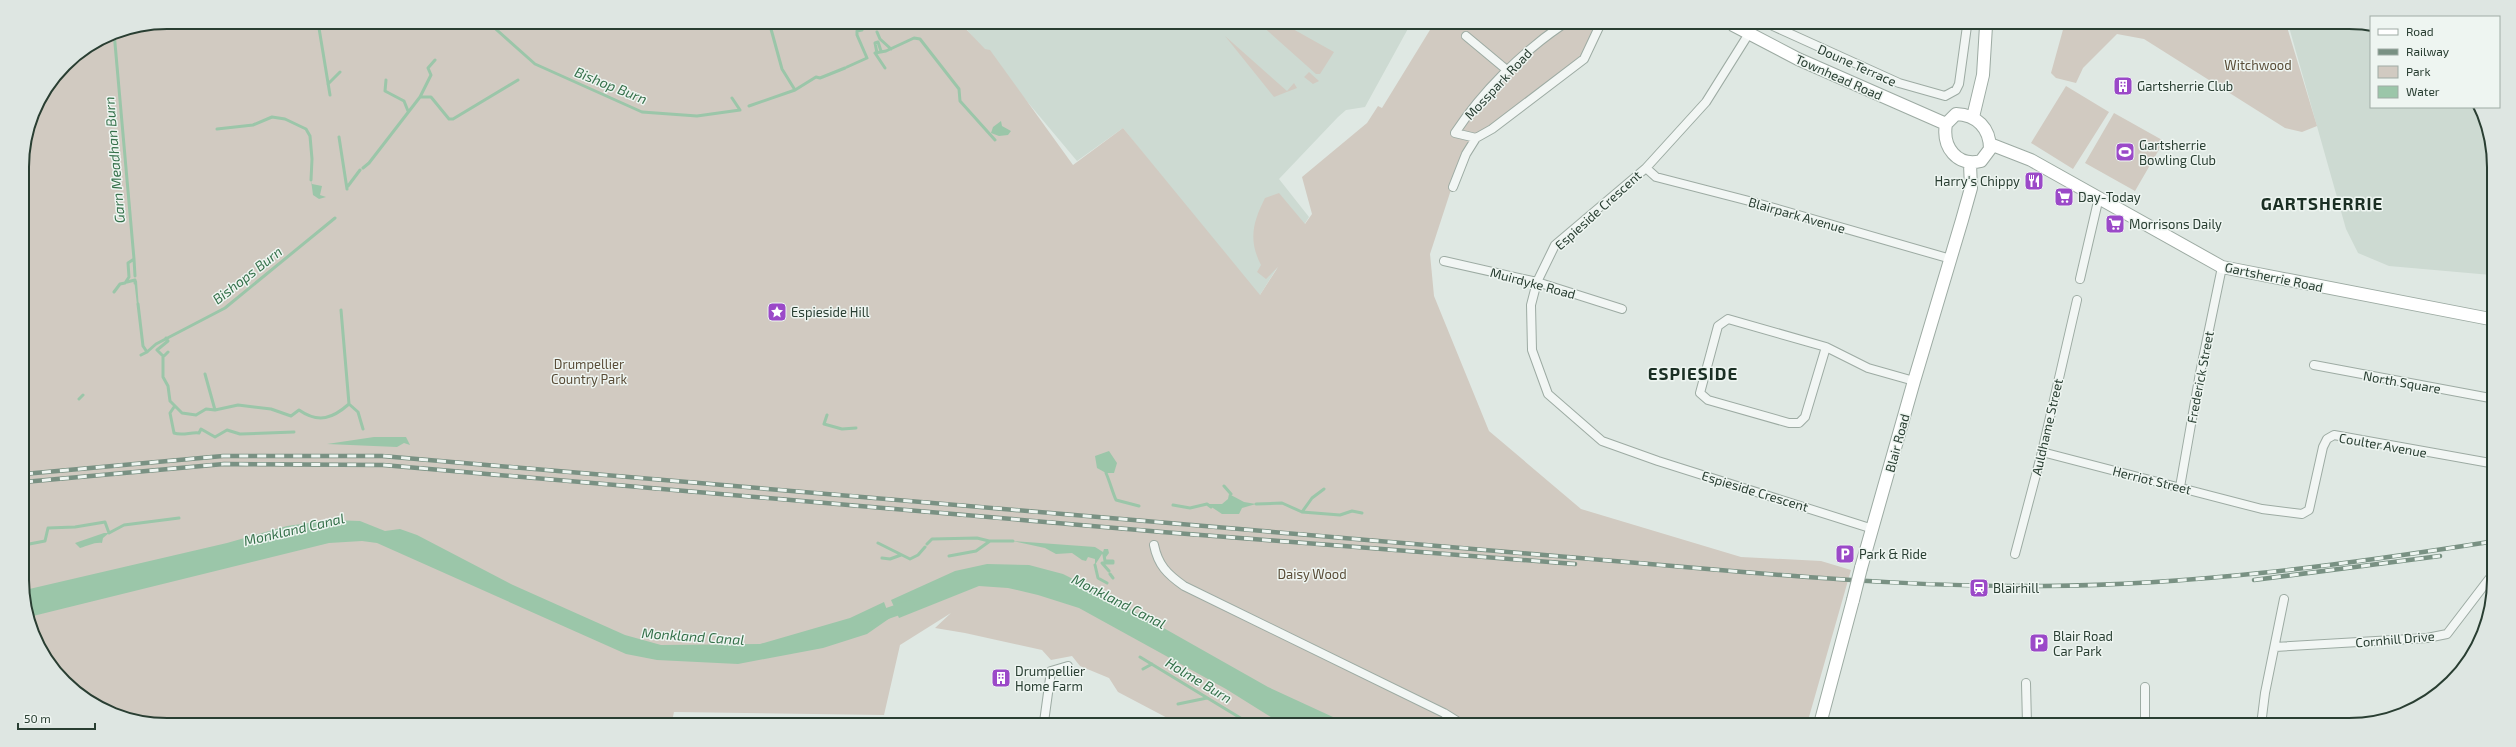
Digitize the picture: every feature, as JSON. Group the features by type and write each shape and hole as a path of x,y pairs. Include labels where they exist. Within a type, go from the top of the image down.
{"street":[{"name":"Mosspark Road","path":"1476,138 1455,133 1466,117 1508,71 1545,36 1556,29"},
{"name":"Mosspark Road","path":"1453,187 1466,154 1476,138 1492,129 1584,59 1598,29"},
{"name":"Townhead Road","path":"1739,29 1748,35 1946,124"},
{"name":"Doune Terrace","path":"1780,29 1899,83 1945,96 1956,90 1959,84 1967,29"},
{"path":"1973,117 1983,75 1986,29"},
{"name":"Espieside Crescent","path":"1748,35 1706,102 1646,168 1555,245 1537,282 1531,305 1532,350 1548,394 1602,441 1658,461 1873,529"},
{"path":"1466,36 1508,71"},
{"path":"1956,114 1973,117 1988,133 1990,144 1985,158 1970,164 1951,152 1946,139 1946,124 1956,114"},
{"name":"Gartsherrie Road","path":"1990,144 2031,160 2222,267 2487,318"},
{"name":"Blair Road","path":"1822,718 1914,381 1971,188 1970,164"},
{"name":"Blairpark Avenue","path":"1646,168 1656,177 1753,202 1951,259"},
{"path":"2080,279 2099,197"},
{"name":"Muirdyke Road","path":"1444,261 1537,282 1622,309"},
{"name":"Frederick Street","path":"2180,487 2200,372 2222,267"},
{"name":"Auldhame Street","path":"2015,554 2042,452 2077,300"},
{"path":"1826,347 1805,417 1799,423 1789,423 1708,400 1700,393 1718,326 1725,320 1732,320 1826,347 1868,368 1914,381"},
{"name":"North Square","path":"2314,365 2487,397"},
{"name":"Coulter Avenue","path":"2262,509 2302,514 2310,510 2323,447 2327,439 2334,435 2487,462"},
{"name":"Herriot Street","path":"2042,452 2262,509"},
{"path":"1154,545 1159,562 1164,571 1184,586 1452,718"},
{"name":"Cornhill Drive","path":"2275,647 2427,638 2447,634 2487,582"},
{"path":"2262,718 2265,694 2284,599"},
{"path":"1045,718 1051,671 1068,666"},
{"path":"2026,683 2027,718"},
{"path":"2145,687 2145,718"}],"shaded area":[{"path":"966,29 1408,29 1365,107 1346,110 1279,179 1309,217 1258,298 1123,128 1077,161"},
{"path":"2290,29 2349,29 2370,31 2370,108 2474,108 2480,123 2487,158 2487,275 2389,266 2358,253 2346,229"}],"green space":[{"name":"Drumpellier Country Park","path":"167,29 966,29 985,49 990,50 1073,165 1123,128 1260,295 1278,267 1266,279 1257,272 1261,265 1254,247 1253,239 1257,215 1265,198 1279,193 1305,224 1312,214 1302,177 1367,123 1378,106 1382,108 1431,29 1595,29 1584,54 1463,153 1430,254 1434,296 1489,431 1581,509 1741,557 1821,561 1851,570 1809,718 1167,718 1118,692 1109,678 1080,666 1072,656 1051,660 1042,650 935,628 951,613 900,645 884,715 674,712 673,718 149,717 123,711 106,704 90,695 63,671 52,657 43,641 36,624 30,598 29,158 39,114 52,90 69,69 90,52 114,39 149,30"},
{"path":"1266,29 1293,29 1334,52 1320,74 1316,74"},
{"name":"Witchwood","path":"2063,29 2288,29 2317,126 2302,132 2285,128 2144,39 2117,34 2083,68 2076,83 2056,78 2051,73"},
{"path":"1225,36 1287,91 1294,83 1297,88 1274,97"},
{"path":"1309,72 1319,81 1313,84 1304,77"},
{"path":"2066,86 2109,112 2073,169 2031,143"},
{"name":"Gartsherrie Bowling Club","path":"2114,113 2164,141 2135,191 2085,163"}],"water":[{"path":"1001,121 1002,126 1011,131 1008,135 999,136 991,133 993,127"},
{"path":"311,180 312,184 322,186 320,195 326,197 319,199 313,195"},
{"path":"134,279 137,281 139,309 137,305"},
{"path":"374,437 406,437 410,445 404,443 397,447 327,444"},
{"path":"1109,451 1117,463 1114,473 1106,473 1097,468 1095,456"},
{"path":"1229,494 1244,502 1256,504 1242,508 1239,514 1222,514 1207,504 1222,504 1228,499"},
{"path":"330,520 360,521 385,531 400,529 417,535 513,585 625,635 661,645 760,644 850,618 884,602 890,618 867,634 823,648 738,664 657,660 626,654 377,543 362,541 329,543 34,616 29,589 227,543 287,526"},
{"path":"104,533 109,533 103,538 102,543 80,548 75,543"},
{"path":"1012,541 1095,547 1103,552 1104,549 1108,549 1109,553 1106,557 1102,554 1095,565 1095,559 1088,557 1086,561 1072,553 1056,554 1045,548"},
{"path":"987,564 1029,565 1063,574 1107,596 1268,687 1335,718 1273,718 1226,689 1079,608 1038,595 1008,588 979,586 899,618 891,600 955,571"}],"waterway":[{"path":"319,29 330,95"},
{"name":"Bishop Burn","path":"496,29 535,64 642,112 697,116 740,110 732,98"},
{"path":"771,29 782,69 795,90"},
{"path":"847,67 867,58 857,35 857,31 862,30"},
{"path":"877,32 880,39 891,49"},
{"path":"885,68 875,53 886,51 914,38 920,39 959,89 960,101 995,140"},
{"name":"Garn Meadhan Burn","path":"115,39 134,259 128,263 129,277 125,283"},
{"path":"877,53 875,43 878,42 881,51"},
{"path":"420,97 431,75 428,68 435,60"},
{"path":"749,106 795,90 816,77 820,78 845,68"},
{"path":"328,84 340,72"},
{"path":"386,80 385,91 404,101 408,111"},
{"name":"Bishops Burn","path":"363,168 369,163 420,97 431,97 449,119 453,119 518,80"},
{"path":"217,129 253,125 272,117 285,119 306,129 310,136 312,159"},
{"name":"Bishops Burn","path":"339,137 347,189"},
{"path":"311,180 312,159"},
{"name":"Bishops Burn","path":"348,186 360,170"},
{"name":"Bishops Burn","path":"138,304 143,346 147,352 156,344 225,308 335,218"},
{"path":"134,259 135,276"},
{"path":"127,282 135,280 135,283"},
{"name":"Garn Meadhan Burn","path":"114,292 120,284 125,283"},
{"path":"341,310 349,404"},
{"path":"166,338 168,341 157,350 163,356 163,377 168,386 170,401 182,413 196,415 206,409 215,410 238,405 271,409 291,416 299,410 313,417 326,418 337,413 349,404 358,412 363,429"},
{"name":"Bishops Burn","path":"141,355 147,352"},
{"path":"163,357 168,352"},
{"path":"205,374 215,410"},
{"name":"Bishops Burn","path":"79,399 83,395"},
{"path":"174,407 170,413 174,433 177,434 199,433 201,429 215,437 227,430 240,434 294,432"},
{"path":"827,415 824,424 842,429 856,428"},
{"path":"1106,473 1116,500 1139,506"},
{"path":"1224,486 1231,494"},
{"path":"1302,512 1312,498 1324,489"},
{"path":"1256,504 1282,503 1302,512 1340,515 1352,511 1362,513"},
{"path":"1173,505 1190,508 1207,504 1211,507"},
{"path":"29,544 45,541 48,528 75,527 105,522 109,533 124,525 179,518"},
{"path":"927,544 932,539 977,538 989,541 1013,541"},
{"path":"949,556 976,551 990,541"},
{"path":"878,543 910,559 918,555 925,547"},
{"path":"882,558 890,559 901,555"},
{"path":"1104,555 1105,561 1113,561 1113,563 1102,563 1109,571"},
{"path":"1095,565 1098,578 1107,583"},
{"path":"1110,574 1113,578"},
{"name":"Monkland Canal","path":"874,618 909,606"},
{"name":"Holme Burn","path":"1140,657 1240,718"},
{"path":"1143,669 1152,664"},
{"path":"1178,704 1207,698"}],"railway":[{"path":"29,474 223,456 382,456 1743,572 1931,584 2006,586 2100,585 2212,578 2323,566 2487,542"},
{"path":"29,482 224,464 383,465 1162,532 1575,564"},
{"path":"2254,580 2440,556"}],"place":[{"name":"Gartsherrie Club","path":"2123,86"},
{"name":"Gartsherrie Bowling Club","path":"2125,152"},
{"name":"Harry's Chippy","path":"2034,181"},
{"name":"Day-Today","path":"2064,197"},
{"name":"Morrisons Daily","path":"2115,224"},
{"name":"Espieside Hill","path":"777,312"},
{"name":"Park & Ride","path":"1845,554"},
{"name":"Blairhill","path":"1979,588"},
{"name":"Blair Road Car Park","path":"2039,643"},
{"name":"Drumpellier Home Farm","path":"1001,678"}],"district":[{"name":"GARTSHERRIE","path":"2322,203"},
{"name":"ESPIESIDE","path":"1693,373"}],"park label":[{"name":"Daisy Wood","path":"1312,574"}]}
